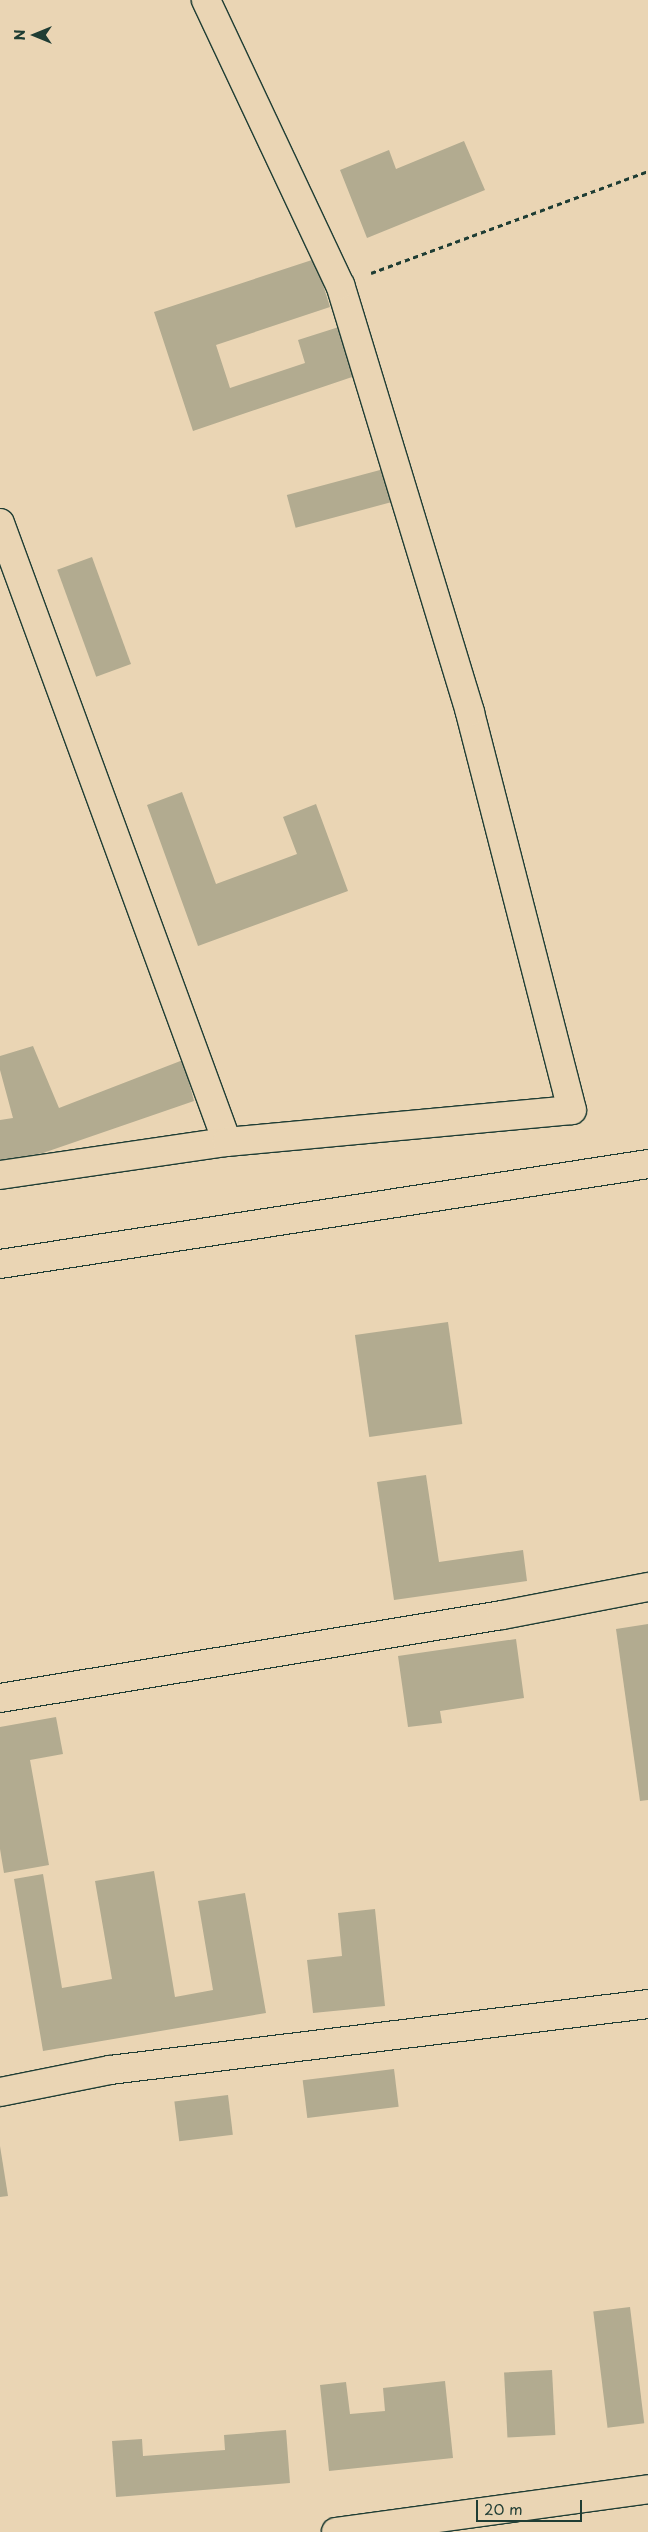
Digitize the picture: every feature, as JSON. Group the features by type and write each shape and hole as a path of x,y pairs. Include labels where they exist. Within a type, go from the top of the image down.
{"street":[{"path":"0,1175 227,1142 572,1110 470,712 340,285 206,0"},
{"path":"0,523 227,1142"},
{"path":"0,1264 648,1164"},
{"path":"0,1698 502,1615 648,1587"},
{"path":"0,2092 110,2070 648,2004"},
{"path":"336,2532 648,2489"}],"path":[{"path":"340,285 648,171"}],"building":[{"path":"464,141 485,190 367,238 340,170 389,150 396,169"},
{"path":"315,259 330,307 216,345 230,388 305,363 298,340 342,326 358,375 193,431 154,312"},
{"path":"395,466 404,499 296,528 287,495"},
{"path":"92,557 131,664 96,677 57,570"},
{"path":"182,792 216,884 297,854 283,817 316,804 348,891 198,946 147,805"},
{"path":"33,1046 59,1108 183,1060 194,1101 43,1153 0,1161 0,1120 13,1118 0,1070 0,1056"},
{"path":"448,1322 462,1424 369,1437 355,1335"},
{"path":"426,1475 439,1562 523,1550 527,1581 394,1600 377,1482"},
{"path":"648,1624 648,1800 640,1801 616,1629"},
{"path":"516,1639 524,1698 440,1711 442,1723 408,1727 398,1656"},
{"path":"56,1717 63,1754 30,1760 49,1865 4,1873 0,1849 0,1727"},
{"path":"154,1871 175,1997 213,1990 198,1901 245,1893 266,2013 43,2051 14,1879 43,1874 62,1988 112,1979 95,1881"},
{"path":"375,1909 385,2006 313,2013 307,1960 342,1956 338,1913"},
{"path":"394,2069 399,2107 307,2118 303,2080"},
{"path":"228,2095 233,2135 179,2141 174,2102"},
{"path":"0,2146 8,2196 0,2197"},
{"path":"630,2307 644,2423 608,2428 593,2312"},
{"path":"552,2370 555,2435 507,2437 504,2373"},
{"path":"445,2381 453,2458 329,2471 320,2385 346,2382 350,2414 385,2411 383,2388"},
{"path":"286,2430 290,2483 116,2497 112,2441 142,2439 143,2456 225,2450 224,2435"}]}
